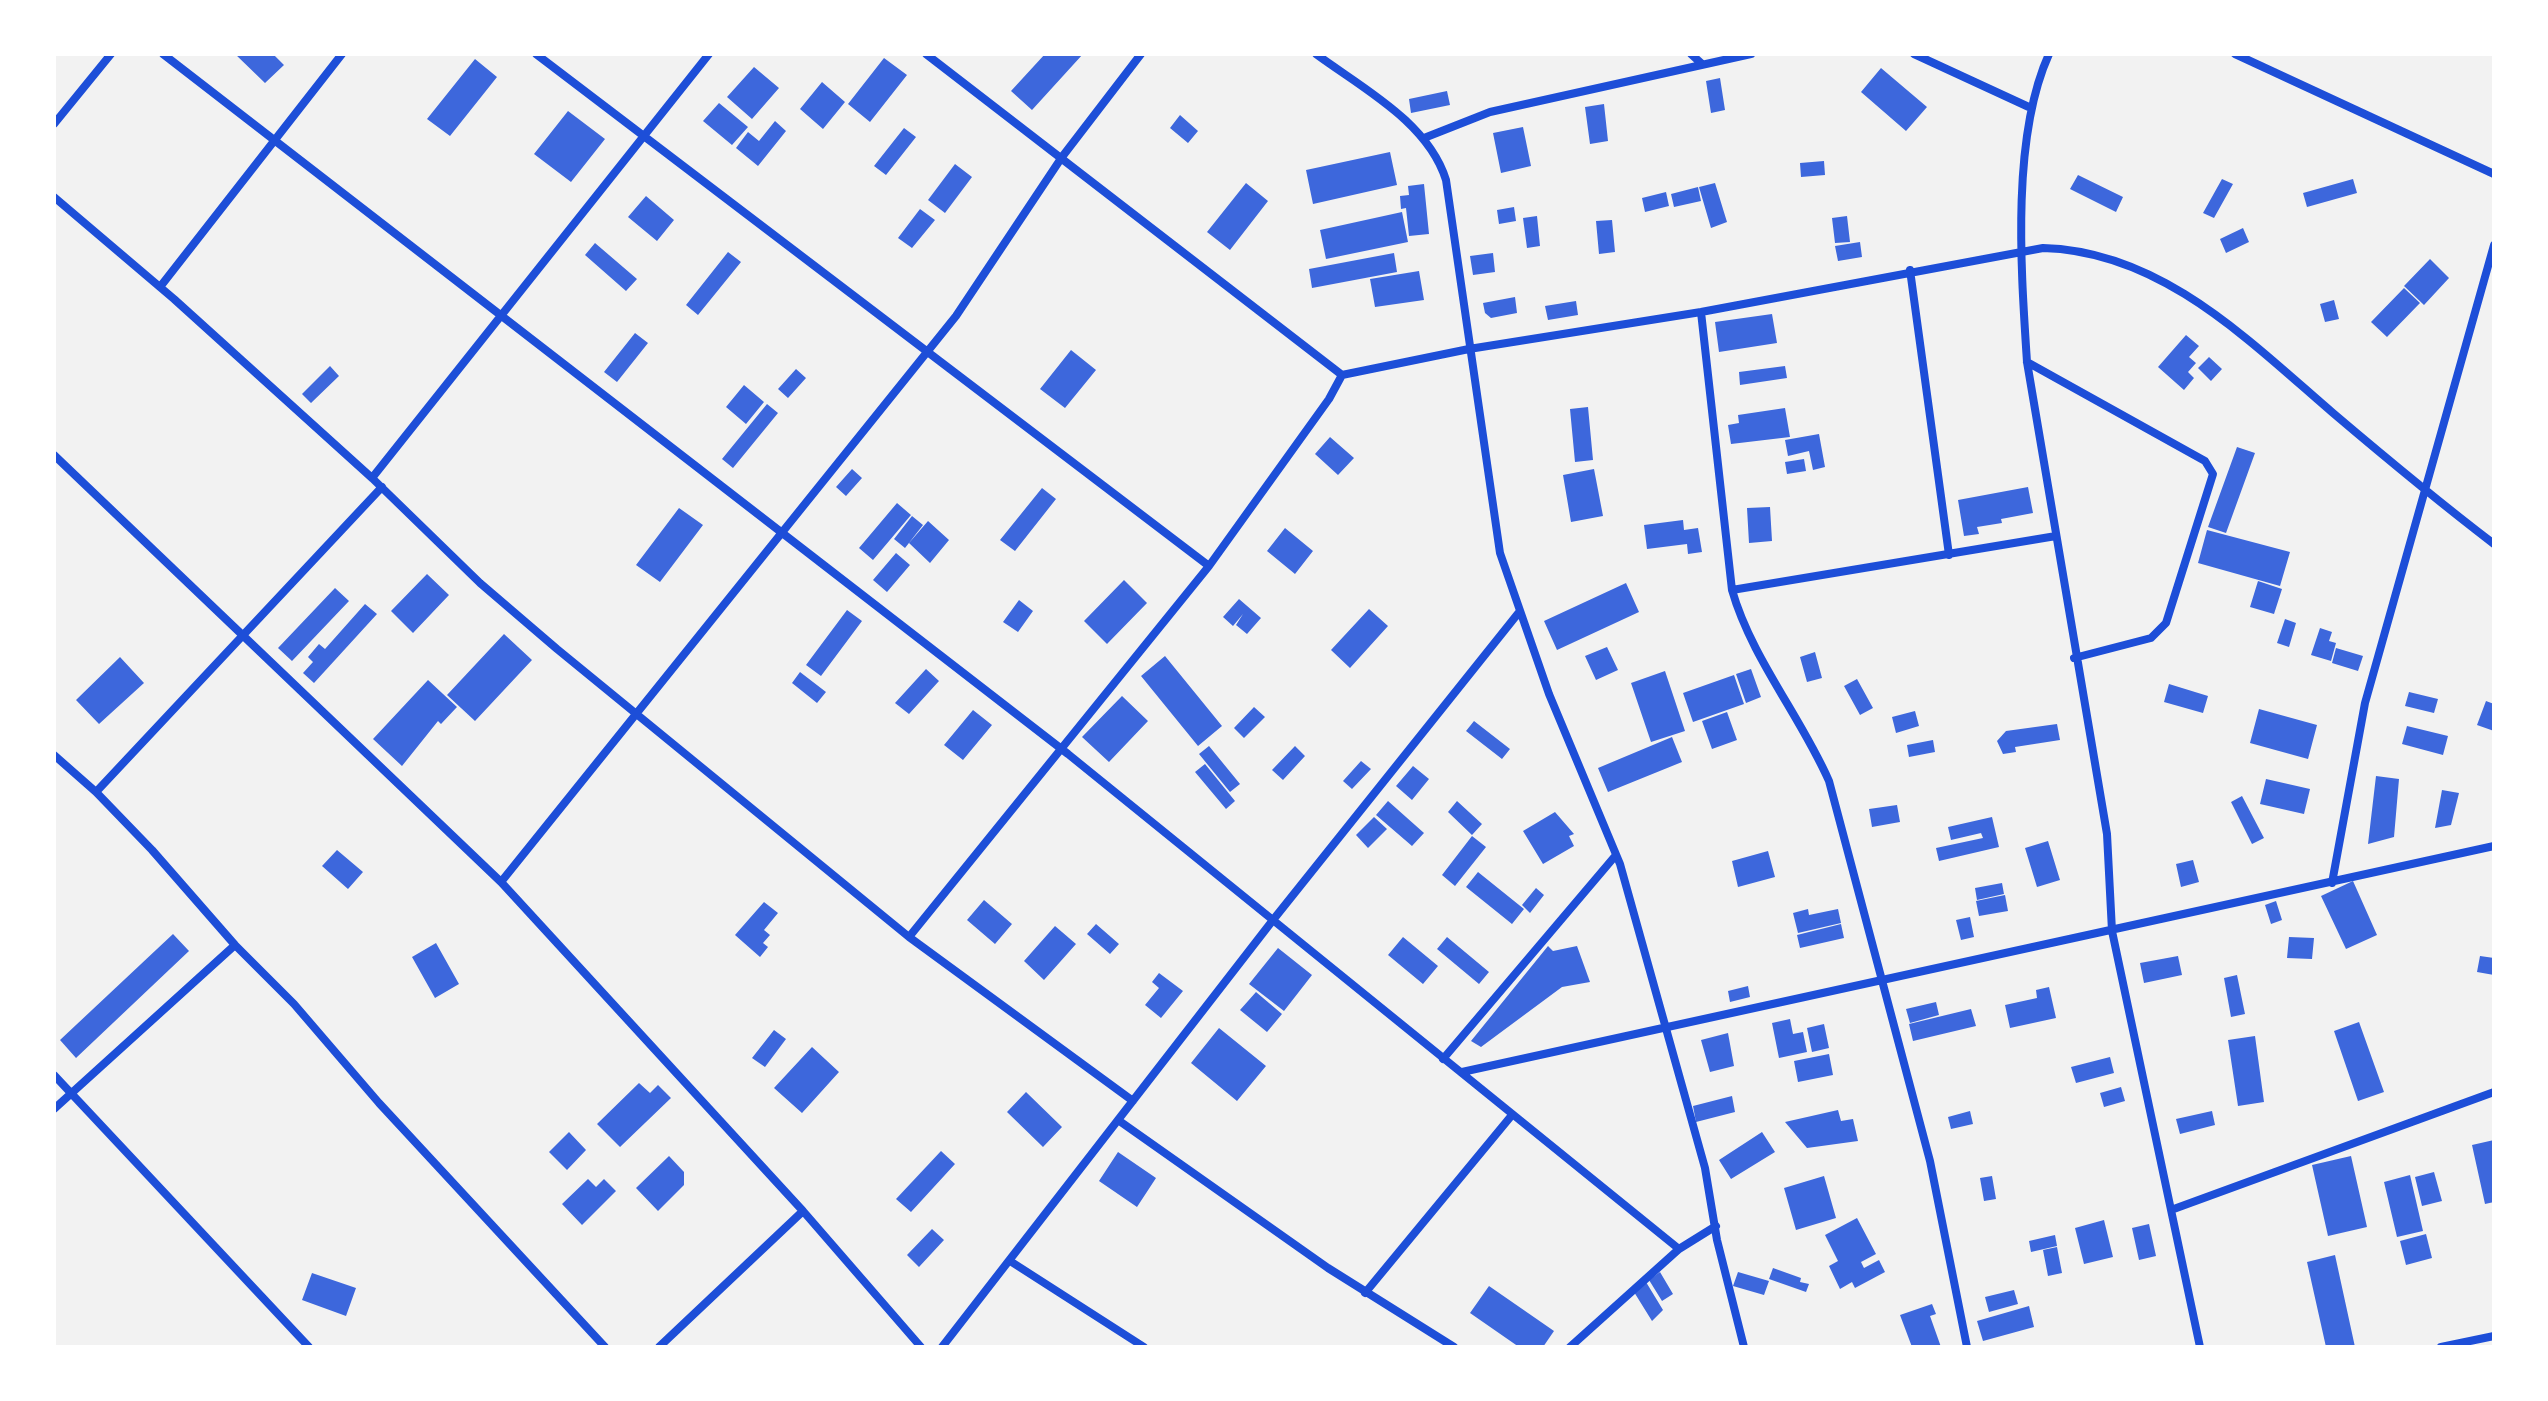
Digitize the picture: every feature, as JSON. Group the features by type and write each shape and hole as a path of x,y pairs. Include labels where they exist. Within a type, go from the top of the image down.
{"street":[{"path":"54,124 111,54"},
{"path":"163,54 1061,748 1679,1249"},
{"path":"160,287 342,54"},
{"path":"536,54 1209,566"},
{"path":"372,478 709,54"},
{"path":"926,54 1342,375 1469,349 1701,312 1910,270 2023,254 2043,248 2092,252 2120,260 2165,283 2242,334 2427,493 2494,544"},
{"path":"501,882 956,316 1062,157 1141,54"},
{"path":"1316,54 1424,138 1440,160 1446,180 1500,553 1549,694 1616,855 1705,1168 1744,1347"},
{"path":"1691,54 1702,64"},
{"path":"1424,138 1490,112 1751,54"},
{"path":"1914,54 2031,108"},
{"path":"2049,54 2031,108 2022,288 2027,362 2074,658 2107,834 2112,931 2200,1347"},
{"path":"2235,54 2494,174"},
{"path":"54,197 160,287 382,487 480,583 635,714 909,937 1133,1101"},
{"path":"2332,883 2365,703 2427,493 2494,245"},
{"path":"1910,270 1949,555"},
{"path":"2481,293 2494,297"},
{"path":"1701,312 1732,590 1739,614 1813,745 1829,781 1930,1161 1967,1347"},
{"path":"2027,362 2205,461 2213,474 2166,623 2151,638 2074,658"},
{"path":"909,937 1209,566 1329,399 1342,375"},
{"path":"54,455 501,882 803,1211 921,1347"},
{"path":"96,792 382,487"},
{"path":"1732,590 2056,536"},
{"path":"942,1347 1273,920 1520,611"},
{"path":"54,755 96,792 235,945 294,1004 379,1103 605,1347"},
{"path":"1462,1072 2494,846"},
{"path":"1443,1059 1616,855"},
{"path":"54,1109 235,945"},
{"path":"54,1075 309,1347"},
{"path":"2171,1210 2494,1092"},
{"path":"1365,1293 1512,1115"},
{"path":"1118,1120 1365,1293 1454,1347"},
{"path":"659,1347 803,1211"},
{"path":"1570,1347 1679,1249 1716,1226"},
{"path":"1010,1261 1144,1347"},
{"path":"2441,1347 2494,1336"}],"building":[{"path":"235,54 273,54 284,65 265,83"},
{"path":"1045,54 1083,54 1032,110 1011,91"},
{"path":"884,58 907,75 870,122 848,104"},
{"path":"475,59 497,77 450,136 427,119"},
{"path":"754,67 779,88 752,119 727,97"},
{"path":"1881,68 1927,107 1906,131 1861,92"},
{"path":"1720,78 1725,110 1711,113 1706,81"},
{"path":"822,82 845,102 823,129 800,109"},
{"path":"1447,91 1450,105 1411,113 1409,99"},
{"path":"719,103 748,127 732,145 703,121"},
{"path":"1604,104 1608,141 1590,144 1585,107"},
{"path":"568,111 605,139 571,182 534,154"},
{"path":"1180,115 1198,131 1188,143 1170,128"},
{"path":"775,121 786,131 758,166 736,148 748,132 759,141"},
{"path":"1523,127 1531,166 1501,173 1493,133"},
{"path":"904,128 916,137 886,175 874,166"},
{"path":"1390,152 1397,185 1313,204 1306,170"},
{"path":"1824,161 1825,175 1801,177 1800,163"},
{"path":"955,164 972,177 945,213 928,200"},
{"path":"2078,175 2123,197 2116,212 2070,189"},
{"path":"2222,179 2233,184 2214,218 2203,213"},
{"path":"2353,179 2357,193 2307,207 2303,193"},
{"path":"1246,183 1268,201 1230,250 1207,232"},
{"path":"1715,183 1727,222 1711,228 1699,187"},
{"path":"1424,184 1429,234 1409,236 1406,208 1401,209 1400,196 1409,195 1408,186"},
{"path":"1698,187 1701,201 1674,207 1671,194"},
{"path":"1666,192 1669,206 1645,212 1642,198"},
{"path":"646,196 674,220 657,241 628,217"},
{"path":"1514,207 1516,221 1499,224 1497,210"},
{"path":"920,209 935,220 912,248 898,238"},
{"path":"1402,212 1408,242 1326,259 1320,230"},
{"path":"1537,216 1540,246 1527,248 1523,218"},
{"path":"1847,216 1850,242 1835,243 1832,218"},
{"path":"1612,220 1615,252 1599,254 1596,221"},
{"path":"2243,228 2249,242 2226,253 2220,239"},
{"path":"1860,242 1862,257 1838,261 1835,246"},
{"path":"595,243 637,279 626,291 585,255"},
{"path":"728,252 741,262 698,315 686,305"},
{"path":"1394,253 1397,272 1312,288 1309,269"},
{"path":"1493,253 1495,272 1473,275 1470,256"},
{"path":"2430,259 2449,278 2424,305 2404,286"},
{"path":"1419,271 1424,300 1375,307 1370,279"},
{"path":"2404,288 2420,303 2387,337 2371,322"},
{"path":"1515,297 1517,313 1491,318 1485,313 1483,303"},
{"path":"2334,300 2339,319 2325,322 2320,304"},
{"path":"1576,301 1578,315 1548,320 1545,306"},
{"path":"1772,314 1777,343 1719,352 1715,322"},
{"path":"635,333 648,343 617,382 604,372"},
{"path":"2186,335 2199,346 2189,357 2196,363 2188,372 2194,378 2184,390 2158,367"},
{"path":"1071,350 1096,370 1065,408 1040,389"},
{"path":"2209,357 2222,369 2211,381 2198,368"},
{"path":"330,366 339,376 311,403 302,394"},
{"path":"1785,366 1787,378 1740,385 1739,372"},
{"path":"796,369 806,378 788,398 778,389"},
{"path":"744,385 764,402 746,424 726,407"},
{"path":"767,404 778,413 733,468 722,459"},
{"path":"1588,407 1593,460 1575,462 1570,409"},
{"path":"1785,408 1790,437 1731,444 1728,425 1739,423 1738,415"},
{"path":"1819,434 1825,467 1813,470 1809,451 1788,456 1785,440"},
{"path":"1330,437 1354,458 1338,475 1315,454"},
{"path":"2237,447 2255,453 2226,533 2208,527"},
{"path":"1804,459 1806,471 1787,474 1785,462"},
{"path":"852,469 862,478 846,496 836,487"},
{"path":"1594,469 1603,516 1571,522 1563,475"},
{"path":"2028,487 2033,513 1977,527 1979,534 1964,536 1958,500"},
{"path":"1042,488 1056,499 1015,551 1000,540"},
{"path":"897,503 911,515 873,560 859,548"},
{"path":"1770,507 1772,541 1749,543 1747,508"},
{"path":"679,508 703,525 660,582 636,565"},
{"path":"912,516 923,525 905,548 894,539"},
{"path":"1683,520 1684,530 1698,528 1702,552 1688,554 1687,544 1647,549 1644,525"},
{"path":"928,521 949,540 930,563 909,543"},
{"path":"1285,528 1313,551 1295,574 1267,551"},
{"path":"2207,530 2290,552 2280,586 2198,563"},
{"path":"896,553 910,565 887,592 873,580"},
{"path":"427,574 449,595 413,633 391,611"},
{"path":"1124,580 1147,603 1107,644 1084,621"},
{"path":"2258,581 2282,589 2274,614 2250,607"},
{"path":"1626,583 1639,612 1557,650 1544,621"},
{"path":"335,588 349,601 292,661 278,648"},
{"path":"1239,599 1261,618 1247,634 1236,625 1243,614 1233,626 1223,617"},
{"path":"1019,600 1033,611 1018,632 1003,622"},
{"path":"365,604 377,614 314,683 303,673 313,662 308,657 319,644 325,649"},
{"path":"1369,609 1388,626 1350,668 1331,650"},
{"path":"847,610 862,621 821,676 806,665"},
{"path":"2285,619 2296,623 2289,647 2277,643"},
{"path":"2320,628 2332,632 2329,641 2336,643 2331,661 2311,655"},
{"path":"504,634 532,660 475,721 447,695"},
{"path":"1607,647 1618,670 1596,680 1585,656"},
{"path":"2336,648 2363,656 2358,671 2332,663"},
{"path":"1815,652 1822,678 1807,682 1800,657"},
{"path":"1165,656 1222,726 1198,746 1141,676"},
{"path":"120,657 144,683 99,724 76,700"},
{"path":"926,669 939,681 909,714 895,703"},
{"path":"1751,669 1761,697 1746,703 1736,674"},
{"path":"1665,671 1685,731 1651,742 1631,683"},
{"path":"800,672 826,692 817,703 792,683"},
{"path":"1734,675 1744,704 1693,722 1683,693"},
{"path":"1857,679 1873,708 1860,715 1844,686"},
{"path":"428,680 457,707 441,724 438,721 402,766 373,739"},
{"path":"2169,684 2208,696 2203,713 2164,702"},
{"path":"2409,692 2438,699 2434,713 2405,706"},
{"path":"1122,696 1148,721 1109,762 1082,737"},
{"path":"2486,701 2494,704 2494,731 2477,725"},
{"path":"1254,707 1265,717 1244,738 1234,728"},
{"path":"2259,709 2317,725 2308,759 2250,743"},
{"path":"973,710 992,725 963,760 944,745"},
{"path":"1915,711 1919,726 1896,733 1892,717"},
{"path":"1727,712 1737,740 1712,749 1702,721"},
{"path":"1474,721 1510,749 1502,759 1466,731"},
{"path":"2057,724 2060,740 2015,747 2016,752 2003,754 1997,741 2006,731"},
{"path":"2407,726 2448,736 2443,755 2402,744"},
{"path":"1672,737 1682,762 1608,792 1598,768"},
{"path":"1933,740 1935,752 1909,757 1907,745"},
{"path":"1209,746 1240,784 1230,792 1199,754"},
{"path":"1295,746 1305,756 1283,780 1272,770"},
{"path":"1361,761 1371,769 1352,789 1343,781"},
{"path":"1205,764 1235,801 1226,809 1195,772"},
{"path":"1413,766 1429,779 1412,800 1396,786"},
{"path":"2376,776 2399,779 2394,837 2368,844"},
{"path":"2266,779 2310,789 2304,814 2260,804"},
{"path":"2442,790 2459,793 2451,825 2435,828"},
{"path":"2242,796 2264,838 2252,844 2231,802"},
{"path":"1388,801 1424,833 1412,846 1376,815"},
{"path":"1457,801 1482,824 1472,835 1448,812"},
{"path":"1897,805 1900,822 1872,827 1869,809"},
{"path":"1555,812 1574,834 1569,836 1574,846 1543,864 1523,831"},
{"path":"1374,817 1387,829 1368,848 1356,835"},
{"path":"1992,817 1999,847 1939,861 1936,848 1983,838 1981,833 1951,840 1948,827"},
{"path":"1472,836 1486,847 1455,886 1442,875"},
{"path":"2048,841 2060,880 2037,887 2025,848"},
{"path":"337,850 363,872 348,889 322,866"},
{"path":"1768,851 1775,877 1738,887 1732,861"},
{"path":"2193,860 2199,882 2181,887 2176,864"},
{"path":"1478,872 1524,909 1512,924 1466,887"},
{"path":"2353,881 2377,935 2346,949 2321,896"},
{"path":"2002,883 2004,894 1977,900 1975,888"},
{"path":"1536,888 1544,895 1530,913 1522,905"},
{"path":"2005,895 2008,911 1979,916 1976,901"},
{"path":"984,900 1012,924 995,944 967,920"},
{"path":"2276,901 2282,920 2271,924 2265,905"},
{"path":"764,902 778,913 764,930 770,935 763,943 768,947 760,957 735,935"},
{"path":"1808,909 1809,915 1838,909 1841,923 1798,933 1793,913"},
{"path":"1970,917 1974,937 1961,940 1956,920"},
{"path":"1096,924 1119,944 1110,954 1087,934"},
{"path":"1841,924 1844,938 1800,948 1797,935"},
{"path":"1055,926 1076,944 1044,980 1024,961"},
{"path":"173,934 189,951 76,1058 60,1040"},
{"path":"1403,937 1438,966 1423,984 1388,955"},
{"path":"1447,937 1489,972 1479,984 1437,949"},
{"path":"2289,937 2314,938 2312,959 2287,958"},
{"path":"436,943 459,984 435,998 412,957"},
{"path":"1548,946 1553,951 1577,946 1590,982 1562,987 1481,1047 1471,1041"},
{"path":"1278,948 1312,975 1284,1011 1249,984"},
{"path":"2178,956 2182,975 2144,983 2140,963"},
{"path":"2480,956 2494,958 2494,975 2477,972"},
{"path":"1159,973 1183,991 1161,1018 1145,1005 1159,988 1152,982"},
{"path":"2237,975 2245,1014 2231,1017 2224,978"},
{"path":"1748,986 1750,997 1730,1002 1728,991"},
{"path":"2049,987 2056,1018 2010,1028 2005,1005 2037,998 2036,990"},
{"path":"1256,992 1282,1014 1267,1032 1240,1010"},
{"path":"1936,1002 1939,1015 1910,1023 1906,1009"},
{"path":"1971,1009 1976,1026 1913,1041 1909,1024"},
{"path":"1790,1019 1793,1034 1803,1032 1807,1052 1779,1058 1772,1023"},
{"path":"2359,1022 2384,1092 2358,1101 2334,1031"},
{"path":"1824,1024 1829,1048 1812,1052 1807,1028"},
{"path":"1219,1028 1266,1066 1237,1101 1191,1063"},
{"path":"774,1030 786,1039 765,1067 752,1058"},
{"path":"1728,1033 1734,1066 1710,1072 1701,1040"},
{"path":"2255,1036 2264,1102 2238,1106 2228,1040"},
{"path":"812,1047 839,1072 802,1113 774,1088"},
{"path":"1829,1054 1833,1075 1798,1082 1794,1061"},
{"path":"2110,1057 2114,1073 2076,1083 2071,1067"},
{"path":"639,1083 650,1093 658,1085 671,1098 620,1147 597,1124"},
{"path":"2121,1087 2125,1101 2104,1107 2100,1093"},
{"path":"1026,1092 1062,1127 1043,1147 1007,1112"},
{"path":"1732,1096 1735,1112 1696,1122 1693,1106"},
{"path":"1838,1110 1841,1121 1853,1119 1858,1141 1807,1148 1785,1122"},
{"path":"1970,1111 1973,1124 1951,1129 1948,1117"},
{"path":"2212,1111 2215,1125 2180,1134 2176,1119"},
{"path":"569,1132 586,1150 567,1170 549,1152"},
{"path":"1762,1132 1775,1152 1731,1179 1719,1160"},
{"path":"2494,1140 2494,1202 2485,1204 2472,1145"},
{"path":"941,1151 955,1164 911,1212 896,1199"},
{"path":"1118,1152 1156,1178 1137,1207 1099,1181"},
{"path":"669,1156 684,1172 684,1185 658,1211 636,1188"},
{"path":"2351,1156 2367,1227 2328,1236 2312,1165"},
{"path":"2434,1172 2442,1201 2422,1206 2415,1177"},
{"path":"2410,1175 2423,1231 2397,1237 2384,1182"},
{"path":"1824,1176 1836,1218 1796,1230 1784,1188"},
{"path":"1992,1176 1996,1199 1984,1201 1980,1178"},
{"path":"588,1179 596,1187 604,1179 616,1191 582,1225 562,1204"},
{"path":"1857,1218 1876,1254 1861,1262 1864,1268 1879,1260 1885,1272 1855,1288 1852,1282 1840,1289 1829,1266 1838,1261 1825,1235"},
{"path":"2104,1220 2113,1257 2084,1264 2075,1228"},
{"path":"2149,1224 2156,1256 2139,1260 2132,1228"},
{"path":"932,1229 944,1240 919,1267 907,1255"},
{"path":"2426,1234 2432,1258 2406,1265 2400,1241"},
{"path":"2055,1235 2057,1246 2031,1252 2029,1241"},
{"path":"2057,1247 2062,1273 2048,1276 2043,1250"},
{"path":"2335,1255 2355,1347 2326,1347 2307,1262"},
{"path":"1773,1268 1801,1278 1800,1282 1809,1284 1806,1292 1769,1279"},
{"path":"1660,1272 1673,1294 1662,1301 1649,1280"},
{"path":"1738,1272 1769,1281 1764,1295 1733,1286"},
{"path":"312,1273 356,1288 346,1316 302,1300"},
{"path":"1646,1282 1663,1310 1652,1321 1634,1292"},
{"path":"1489,1286 1554,1331 1543,1347 1519,1347 1470,1313"},
{"path":"2014,1290 2018,1304 1989,1312 1985,1297"},
{"path":"1932,1304 1936,1314 1930,1316 1941,1347 1912,1347 1900,1315"},
{"path":"2029,1306 2034,1327 1983,1341 1977,1321"}]}
